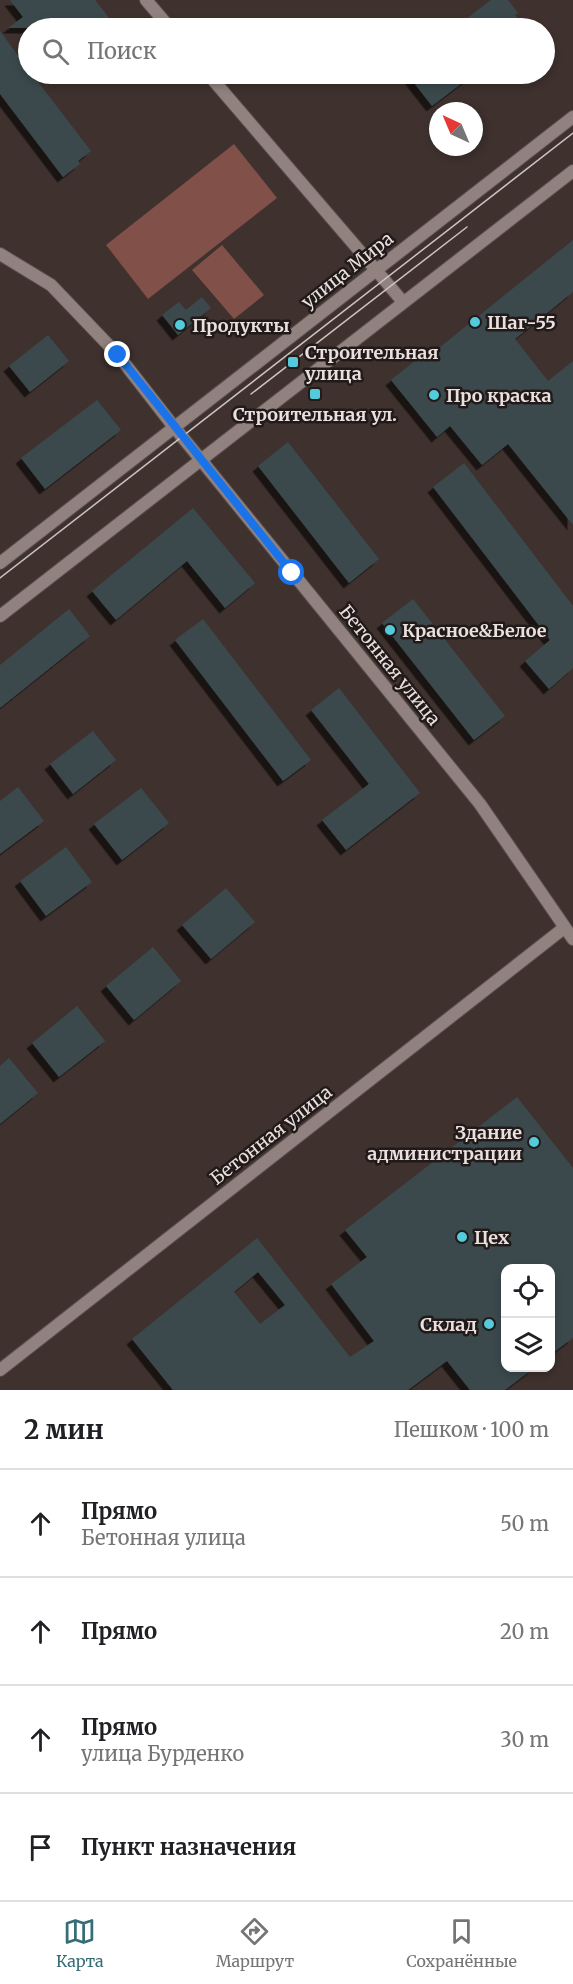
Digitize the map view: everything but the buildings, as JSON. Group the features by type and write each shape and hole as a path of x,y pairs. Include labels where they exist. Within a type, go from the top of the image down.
{"street":[{"path":"146,0 161,18"},
{"path":"217,84 403,302"},
{"name":"улица Мира","path":"0,563 573,117"},
{"path":"0,616 573,171"},
{"name":"Бетонная улица","path":"0,254 51,285 118,355 480,804 573,939"},
{"name":"Бетонная улица","path":"0,1370 564,928"}],"shaded area":[{"path":"234,144 277,198 148,299 106,245"},
{"path":"222,245 264,295 234,319 192,270"}],"tram line":[{"path":"0,578 573,133"},
{"path":"251,394 467,227"}],"place":[{"name":"Шаг-55","path":"475,322"},
{"name":"Продукты","path":"180,325"},
{"name":"Строительная улица","path":"293,362"},
{"name":"Строительная ул.","path":"315,394"},
{"name":"Про краска","path":"434,395"},
{"name":"Красное&Белое","path":"390,630"},
{"name":"Здание администрации","path":"534,1142"},
{"name":"Цех","path":"462,1237"},
{"name":"Склад","path":"489,1324"}],"route":[{"path":"118,355 292,573"}]}
